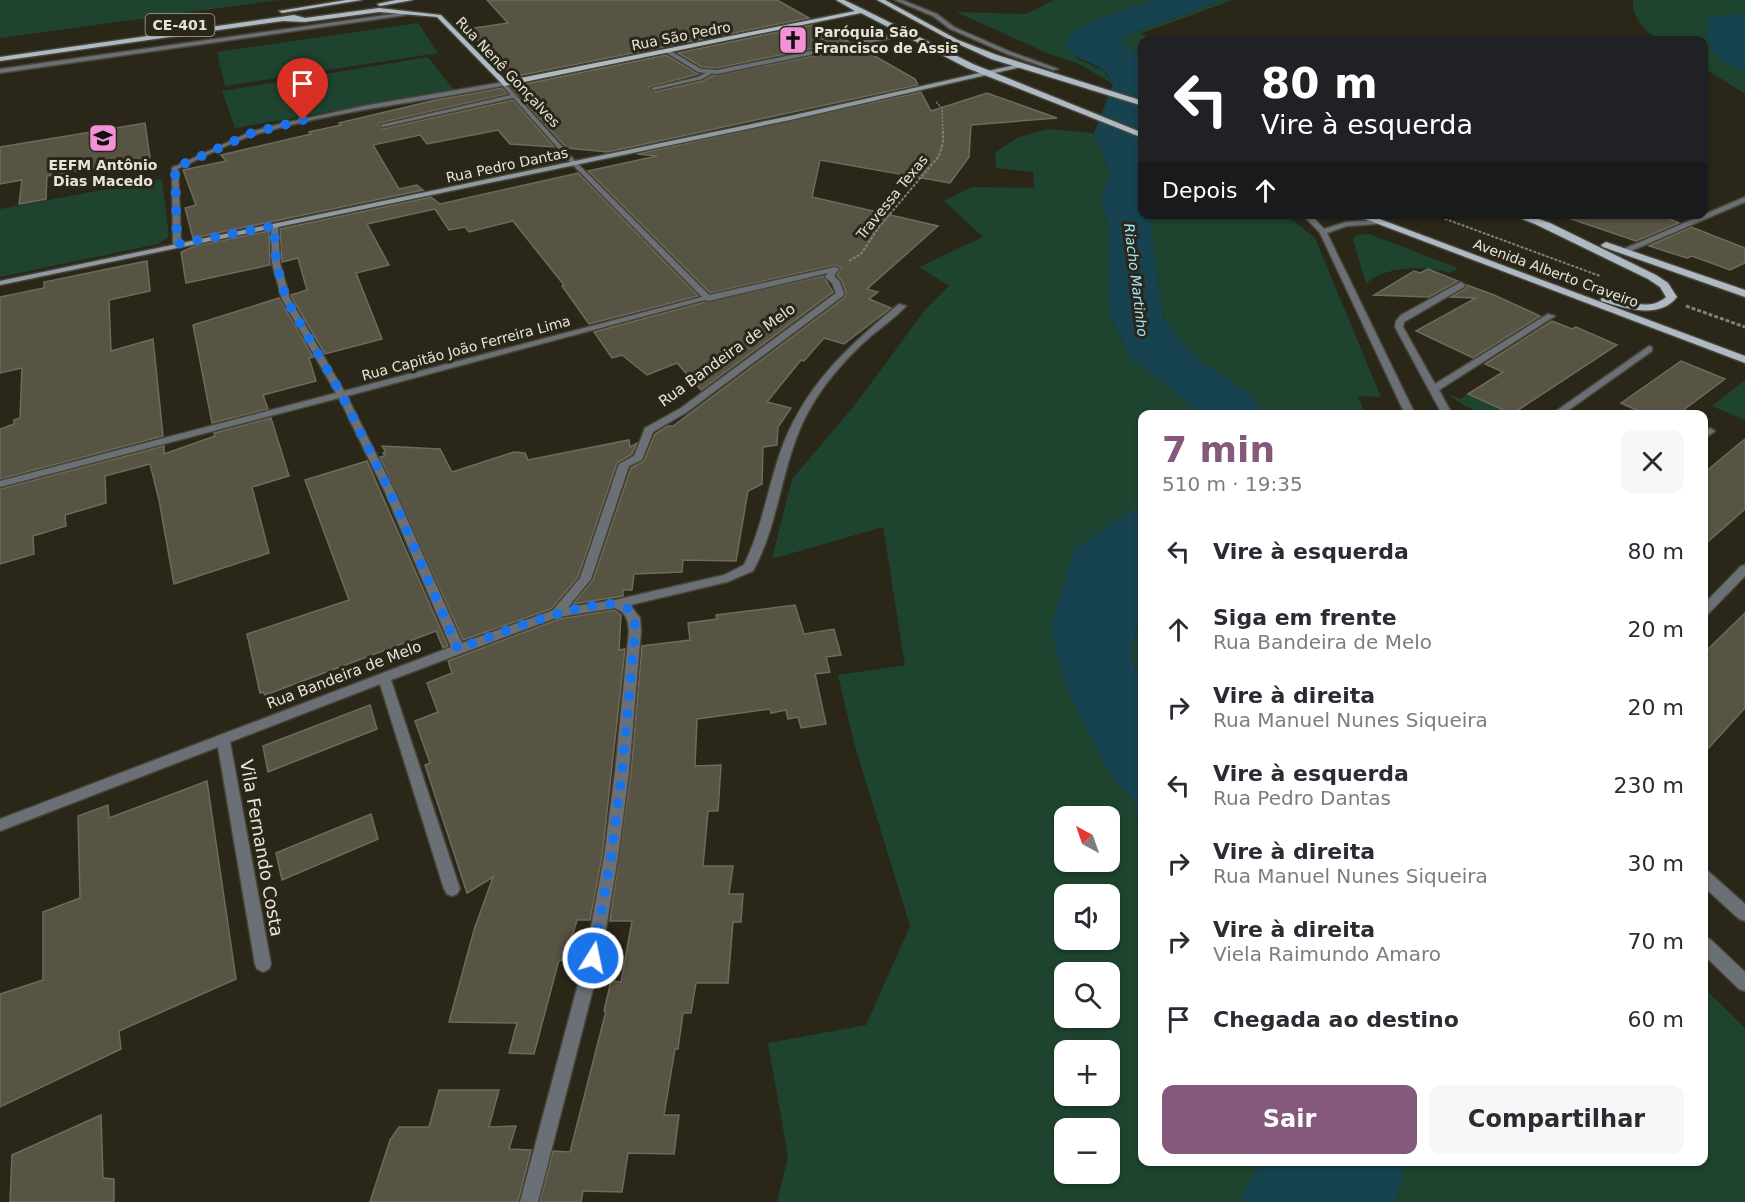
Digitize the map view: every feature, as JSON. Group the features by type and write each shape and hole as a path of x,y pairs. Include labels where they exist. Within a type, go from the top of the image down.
{"main road":[{"name":"CE-401","path":"10,49 359,0"},
{"name":"CE-401","path":"0,58 410,0"},
{"path":"839,0 988,74 1138,134"},
{"path":"880,0 956,41 1019,66 1138,102"},
{"name":"Rua Nenê Gonçalves","path":"285,19 305,20 379,10 406,13 428,12 439,16 504,84"},
{"name":"Rua São Pedro","path":"504,84 863,11"},
{"name":"Rua Pedro Dantas","path":"0,283 177,244 574,163 1019,66"},
{"name":"Avenida Alberto Craveiro","path":"1368,219 1745,360"},
{"path":"1527,219 1745,294"},
{"path":"1492,266 1625,304 1655,306 1672,297 1668,289 1652,277 1539,223"}],"street":[{"path":"898,0 935,15 952,28 1054,69"},
{"path":"0,71 406,13"},
{"path":"654,88 700,78 709,73 905,34"},
{"path":"667,51 700,71 709,73"},
{"path":"177,244 175,168 252,133 369,107 504,84"},
{"name":"Rua Nenê Gonçalves","path":"504,84 574,163 708,298"},
{"path":"383,125 515,96"},
{"path":"1708,215 1745,199"},
{"path":"1310,219 1323,232 1408,410"},
{"path":"1623,251 1698,219"},
{"path":"1323,232 1346,224 1376,222"},
{"path":"274,226 276,262 286,299 342,395 390,492 458,649"},
{"name":"Rua Capitão João Ferreira Lima","path":"0,484 708,298 835,269"},
{"name":"Rua Bandeira de Melo","path":"0,825 557,613 585,579 624,464 638,458 649,430 684,410 840,294 836,282 829,277 835,269"},
{"path":"1445,410 1399,327 1400,321 1461,285"},
{"path":"557,613 614,604 727,578 749,568 789,442 805,406 849,350 902,306"},
{"path":"1434,389 1551,316"},
{"path":"1563,410 1649,349"},
{"path":"1708,607 1745,569"},
{"path":"529,1202 593,958 611,857 622,772 635,631 632,612 624,606 614,604"},
{"path":"384,677 452,890"},
{"name":"Vila Fernando Costa","path":"223,739 263,964"},
{"path":"1708,881 1745,914"},
{"path":"1708,948 1745,983"}],"path":[{"name":"Travessa Texas","path":"835,269 861,254 879,227 939,156 943,142 942,108 935,101"},
{"name":"Avenida Alberto Craveiro","path":"1445,219 1604,277"},
{"path":"1692,307 1745,327"}],"green space":[{"path":"0,0 280,0 0,38"},
{"path":"1054,0 1156,0 1119,12 1073,34 1076,58 1104,71 1113,84 1079,64 1049,54 956,12 1026,14"},
{"path":"1223,0 1233,0 1140,34 1147,36 1138,36 1138,54 1121,41 1130,34"},
{"path":"1633,0 1745,0 1745,13 1738,13 1716,57 1745,72 1745,94 1708,71 1708,36 1653,36 1642,26 1633,7"},
{"path":"418,23 438,53 225,86 217,52"},
{"path":"428,57 454,90 235,128 222,91"},
{"path":"1048,129 1094,133 1110,173 1100,202 1109,227 1109,312 1131,359 1198,410 1138,410 1138,508 1128,512 1075,549 1111,777 1134,800 1138,820 1138,1166 1259,1166 1238,1202 777,1202 788,1157 768,1043 866,1025 910,926 854,743 838,675 905,665 883,527 772,559 792,479 854,406 925,310 949,286 919,267 983,237 944,201 972,187 1034,188 1033,172 996,168 995,153 1018,137"},
{"path":"162,179 169,237 158,244 0,277 0,209"},
{"path":"1151,219 1290,219 1315,238 1381,397 1358,396 1363,410 1261,410 1251,394 1202,363 1164,320"},
{"path":"1369,234 1458,268 1450,273 1418,268 1394,270 1366,284 1353,239 1356,235"},
{"path":"1745,380 1745,420 1712,406"},
{"path":"1448,394 1460,399 1468,394 1480,400 1486,397 1503,405 1497,408 1501,410 1474,410"},
{"path":"1138,621 1138,672 1130,657"},
{"path":"1708,992 1745,1028 1745,1202 1396,1202 1405,1166 1708,1166"}],"water":[{"name":"Riacho Martinho","path":"1156,0 1223,0 1130,34 1121,41 1138,54 1138,219 1151,219 1164,320 1202,363 1251,394 1261,410 1198,410 1131,359 1109,312 1109,227 1100,202 1110,173 1094,133 1113,84 1104,71 1073,54 1065,41 1085,26 1120,11"},
{"path":"1745,13 1745,72 1714,54 1708,32 1707,19"},
{"path":"1138,508 1138,621 1130,657 1138,672 1138,820 1134,800 1111,777 1069,694 1050,627 1075,549 1128,512"},
{"path":"1259,1166 1405,1166 1396,1202 1238,1202"}],"building":[{"path":"487,0 777,0 809,18 512,77 467,29 508,23"},
{"path":"816,24 848,41 717,68 702,67 678,53"},
{"path":"859,47 915,79 918,85 608,152 567,148 511,87 666,55 698,74 649,87 655,92 703,81 712,76"},
{"path":"502,88 507,94 378,125 383,129 513,100 554,147 510,144 498,130 427,144 420,135 373,145 399,189 417,185 423,190 193,238 185,208 196,205 183,170 226,161 221,155 311,134 309,132 341,125 339,123 436,100"},
{"path":"921,92 931,111 987,93 1057,118 971,125 969,157 950,183 820,160 812,197 938,226 867,289 878,292 869,299 891,308 844,344 824,338 804,361 801,360 767,402 791,408 778,427 777,445 763,447 762,484 748,491 736,561 683,560 682,572 634,574 632,590 623,590 623,596 573,604 593,580 631,468 644,461 655,434 668,426 673,426 844,298 846,293 842,281 837,276 841,268 835,265 710,293 588,171 657,156 637,154"},
{"path":"145,123 150,158 47,176 46,199 19,204 22,180 0,184 0,147"},
{"path":"578,173 698,296 589,324 562,286 564,285 513,221 469,232 465,227 449,230 435,209 367,224 389,265 356,273 382,339 325,354 292,298 291,295 307,290 298,258 282,262 280,229 431,197 440,204"},
{"path":"1571,219 1670,219 1679,223 1636,241"},
{"path":"1691,227 1745,248 1745,263 1730,270 1692,256 1687,258 1649,246"},
{"path":"269,231 270,265 186,283 181,252 195,246"},
{"path":"147,261 150,291 109,300 111,351 153,339 163,436 0,479 0,429 14,424 14,420 20,418 22,368 0,373 0,297 44,288 44,282"},
{"path":"1428,269 1458,281 1429,297 1374,295 1414,271 1420,273"},
{"path":"823,276 833,292 701,390 677,363 647,375 622,355 612,358 594,332 705,302"},
{"path":"1467,285 1540,316 1473,358 1416,331 1476,298 1451,297 1465,289"},
{"path":"279,298 313,357 309,358 316,381 263,395 268,409 212,423 193,325"},
{"path":"1552,321 1572,329 1576,327 1617,345 1518,410 1503,410 1468,394 1503,372 1485,364"},
{"path":"1681,361 1725,379 1683,410 1636,410 1621,403"},
{"path":"271,418 289,476 252,487 269,553 174,584 150,464 105,476 106,503 65,515 66,526 33,536 34,554 0,564 0,489 164,446 164,454 215,436 214,433"},
{"path":"1745,439 1745,509 1708,541 1708,470"},
{"path":"629,440 630,447 637,443 632,454 617,463 578,577 551,609 463,640 380,457 385,456 383,453 386,452 382,446 440,449 452,472 514,452 525,453 528,460"},
{"path":"367,461 448,646 443,648 436,631 265,695 263,692 260,693 247,634 349,600 305,480"},
{"path":"795,605 804,634 834,629 841,655 826,657 830,672 815,674 826,724 801,728 798,717 788,719 786,710 771,713 770,709 697,719 695,766 721,765 718,811 708,811 703,866 733,866 729,894 743,894 741,922 733,922 728,983 696,983 691,1013 683,1013 664,1115 679,1115 674,1154 628,1153 622,1192 583,1191 581,1202 540,1202 553,1151 570,1152 606,1011 604,1011 611,981 621,982 632,921 610,921 631,772 642,646 690,640 688,623 717,619 716,615"},
{"path":"614,610 621,615 619,650 625,649 602,857 590,920 577,920 565,961 559,960 534,1054 509,1053 517,1023 449,1022 474,930 493,877 467,893 425,765 430,763 415,721 438,712 427,683 452,673 448,661 559,619"},
{"path":"1745,613 1745,708 1708,749 1708,649"},
{"path":"370,705 377,729 268,772 263,746"},
{"path":"207,781 236,979 119,1031 121,1049 0,1107 0,994 43,980 43,912 80,898 78,816 108,805 109,818"},
{"path":"371,814 378,839 282,880 276,853"},
{"path":"439,1090 499,1090 489,1127 516,1126 509,1149 531,1150 518,1202 370,1202 390,1140 399,1127 429,1127"},
{"path":"101,1115 103,1178 114,1179 114,1202 10,1202 12,1155"}],"place":[{"name":"Paróquia São Francisco de Assis","path":"793,40"},
{"name":"EEFM Antônio Dias Macedo","path":"103,138"}],"route":[{"path":"303,120 252,133 175,168 177,244 274,226 276,262 286,299 342,395 390,492 458,649 557,613 614,604 624,606 632,612 635,631 622,772 611,857 593,958"}]}
